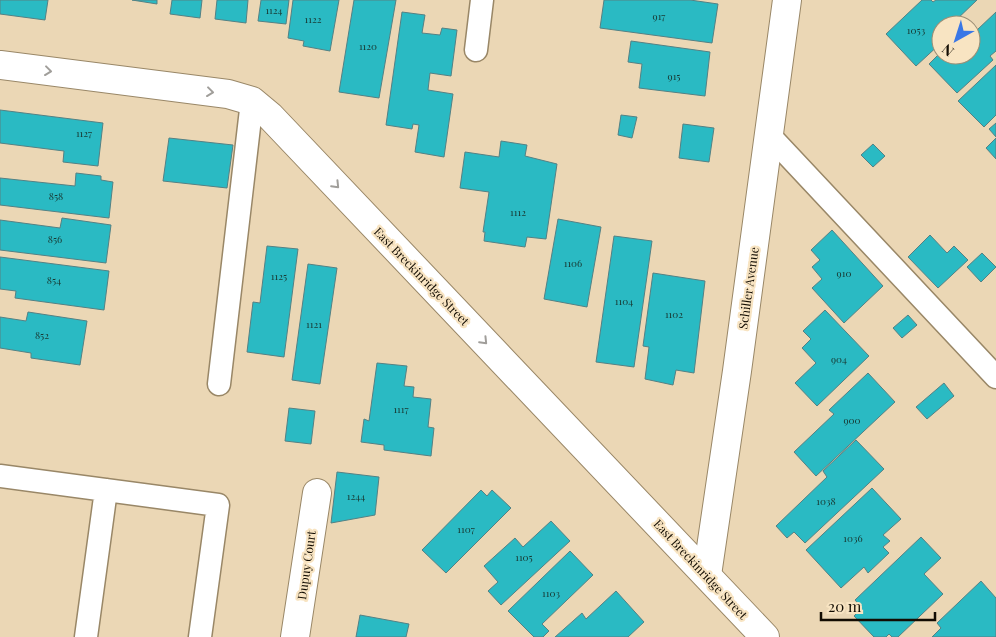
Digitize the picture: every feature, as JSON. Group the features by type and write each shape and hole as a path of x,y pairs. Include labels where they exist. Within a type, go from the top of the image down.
{"street":[{"name":"Schiller Avenue","path":"707,575 786,0"},
{"name":"East Breckinridge Street","path":"0,65 228,94 252,101 270,116 765,637"},
{"name":"Dupuy Court","path":"295,637 317,492"}],"lane":[{"path":"476,50 482,0"},
{"path":"219,384 252,101"},
{"path":"768,135 996,377"},
{"path":"0,476 218,505 200,637"},
{"path":"86,637 106,490"}],"building":[{"path":"0,0 48,0 45,20 0,14"},
{"path":"132,0 157,0 157,4"},
{"path":"172,0 202,0 200,18 170,14"},
{"path":"217,0 248,0 246,23 215,19"},
{"path":"261,0 289,0 286,24 258,21"},
{"path":"293,0 339,0 330,51 303,46 304,41 288,38"},
{"path":"354,0 396,0 379,98 339,92"},
{"path":"604,0 690,0 718,4 712,43 600,28"},
{"path":"922,0 931,0 933,2 936,0 977,0 961,15 931,15 931,52 916,66 886,34"},
{"path":"402,12 425,15 422,33 440,35 442,28 457,30 451,76 430,73 428,90 453,94 444,157 415,152 419,125 413,124 412,129 386,125"},
{"path":"996,12 996,51 990,56 993,60 957,93 929,64 931,62 931,65 981,65 981,26"},
{"path":"631,41 710,52 705,96 639,88 642,64 628,62"},
{"path":"996,65 996,115 984,127 958,101"},
{"path":"0,110 103,123 98,166 63,162 64,151 0,143"},
{"path":"621,115 637,117 632,138 618,135"},
{"path":"996,123 996,137 989,129"},
{"path":"683,124 714,128 709,162 679,158"},
{"path":"169,138 233,145 227,188 163,181"},
{"path":"996,138 996,159 986,148"},
{"path":"501,141 527,145 525,156 557,164 546,239 527,237 525,247 484,241 485,232 483,232 489,192 460,188 465,152 499,157"},
{"path":"873,144 885,156 873,167 861,155"},
{"path":"76,173 101,176 101,180 113,182 109,218 0,205 0,178 75,186"},
{"path":"62,218 111,225 106,263 0,250 0,220 60,228"},
{"path":"558,219 601,227 587,307 544,299"},
{"path":"832,230 883,286 844,323 812,288 822,279 812,267 820,260 811,250"},
{"path":"930,235 947,253 954,246 968,260 938,288 908,257"},
{"path":"614,236 652,241 634,367 596,362"},
{"path":"267,246 298,249 284,357 247,352 253,302 260,303"},
{"path":"982,253 996,267 981,282 967,267"},
{"path":"0,257 109,271 104,310 15,298 16,291 0,289"},
{"path":"308,264 337,268 320,384 292,380"},
{"path":"653,273 705,281 694,373 676,370 673,385 645,379 649,347 643,346"},
{"path":"825,310 869,356 817,406 795,383 816,363 802,348 811,339 803,331"},
{"path":"28,312 87,321 80,365 31,358 31,353 0,348 0,317 26,321"},
{"path":"908,315 917,325 902,338 893,328"},
{"path":"377,363 407,366 404,386 414,387 413,397 431,399 428,427 434,428 431,456 384,450 384,445 361,442 364,419 369,421"},
{"path":"868,373 895,402 816,476 794,452 834,414 829,410"},
{"path":"944,383 954,396 927,419 916,407"},
{"path":"289,408 315,411 311,444 285,441"},
{"path":"856,440 884,469 805,543 794,532 787,538 776,526 827,477 823,471"},
{"path":"337,472 379,477 375,515 331,523"},
{"path":"872,488 901,519 883,535 890,541 883,547 889,553 868,573 864,567 841,588 806,550"},
{"path":"481,490 487,496 492,490 511,508 446,573 422,550"},
{"path":"551,521 570,541 501,605 488,591 498,582 484,566 515,538 523,547"},
{"path":"921,537 941,558 924,574 943,594 898,637 892,637 889,634 886,637 874,637 854,616 862,608 855,600"},
{"path":"570,551 593,575 542,624 549,631 543,637 534,637 508,611"},
{"path":"981,581 996,598 996,637 932,637 941,628 937,623"},
{"path":"616,591 644,622 628,637 555,637 582,613 586,619"},
{"path":"360,615 409,624 406,637 356,637"}]}
